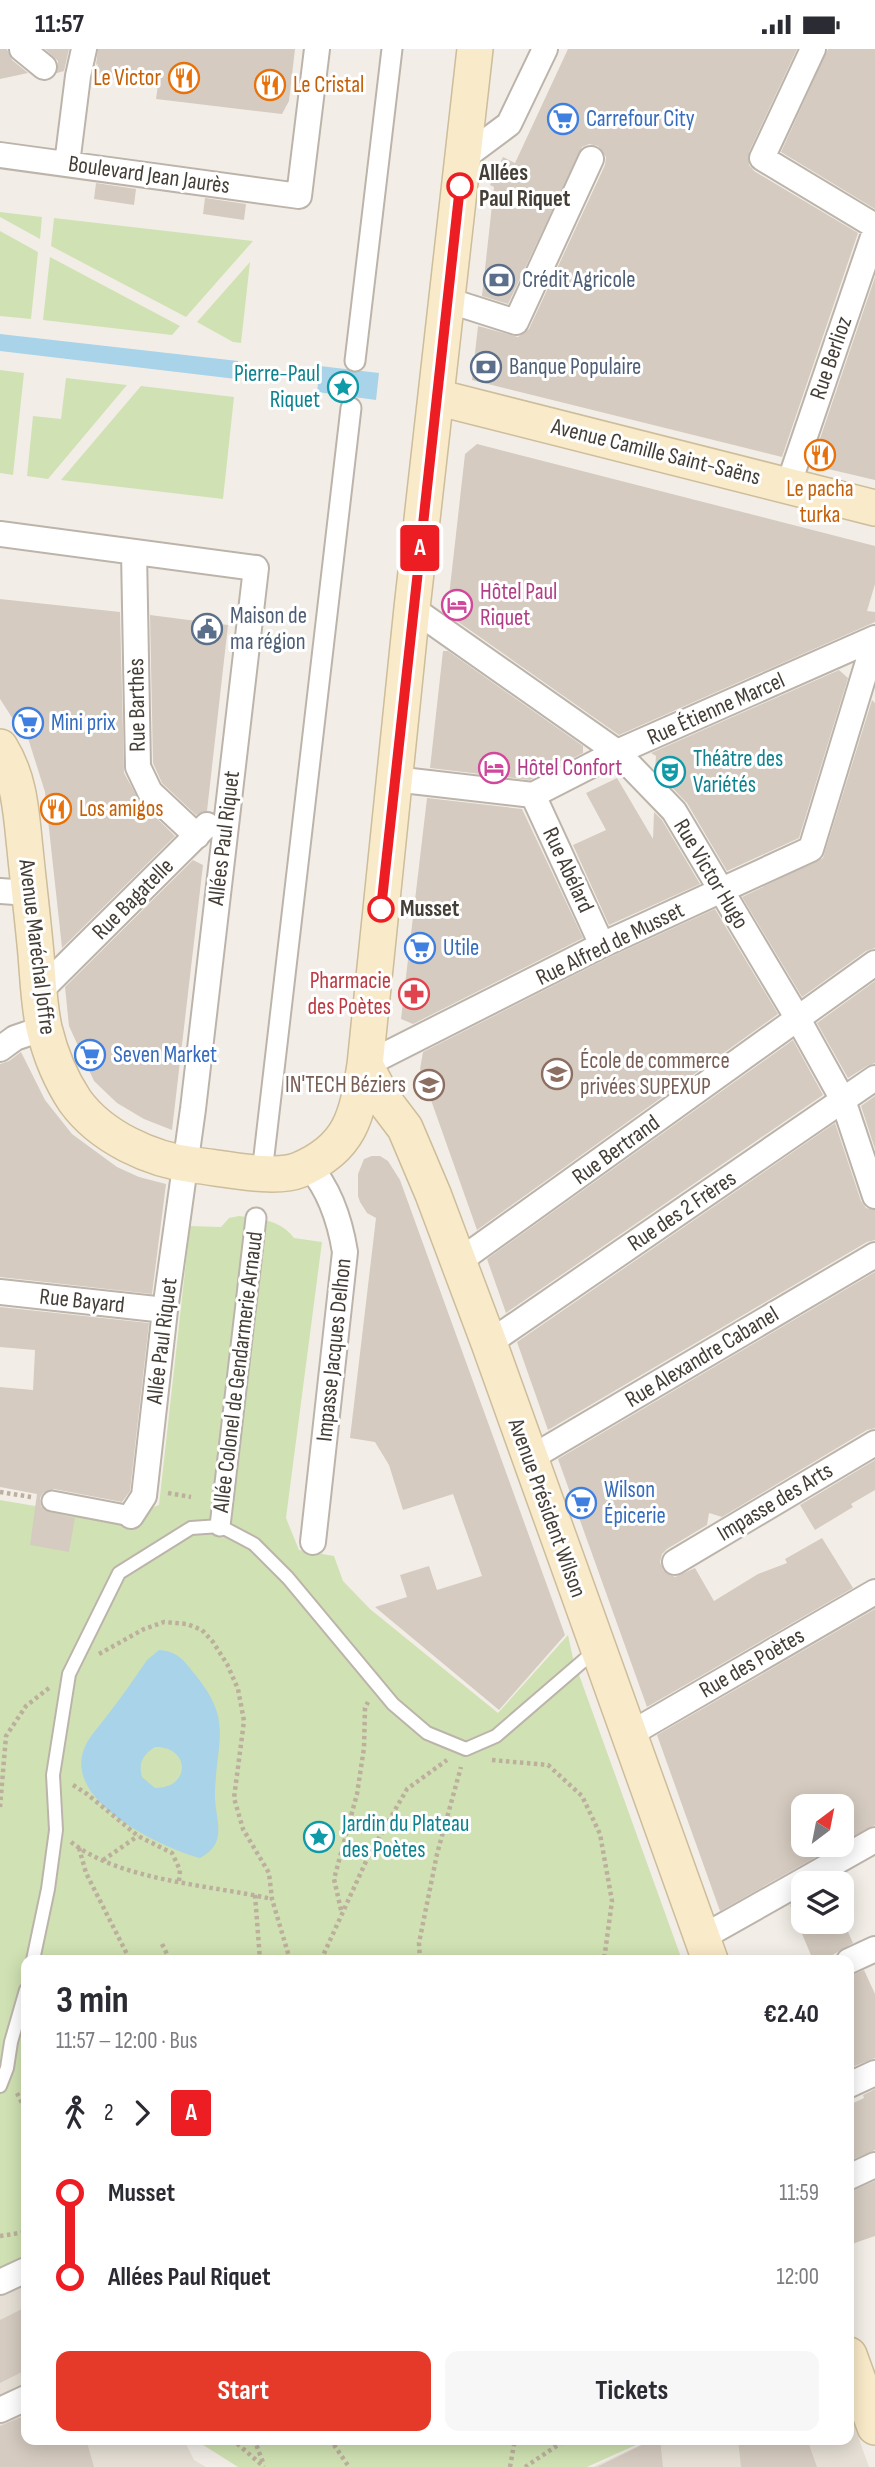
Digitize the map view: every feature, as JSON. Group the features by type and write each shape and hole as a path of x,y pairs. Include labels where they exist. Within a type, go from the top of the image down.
{"main road":[{"path":"309,1166 328,1153 349,1131 359,1103 365,1065 412,608 475,49"},
{"name":"Avenue Camille Saint-Saëns","path":"436,397 875,508"},
{"name":"Avenue Maréchal Joffre","path":"0,747 18,785 15,892 44,1028 58,1070 76,1102 101,1126 122,1140 144,1151 186,1164 286,1175 309,1166"},
{"name":"Avenue Président Wilson","path":"365,1065 383,1099 405,1128 458,1262 707,1949"},
{"path":"349,1131 370,1123 405,1128"},
{"path":"854,2369 875,2427"}],"street":[{"path":"22,49 44,67"},
{"path":"67,164 78,76 85,49"},
{"name":"Boulevard Jean Jaurès","path":"0,155 299,196 317,49"},
{"path":"355,361 392,49"},
{"path":"462,159 509,124 545,49"},
{"path":"813,49 762,158 875,226"},
{"path":"447,300 516,322 591,159"},
{"name":"Rue Berlioz","path":"788,486 875,231"},
{"path":"262,1173 351,408"},
{"path":"0,534 134,552"},
{"name":"Allées Paul Riquet","path":"134,552 256,568 186,1164"},
{"name":"Rue Barthès","path":"134,552 138,767 150,792 197,836"},
{"name":"Rue Victor Hugo","path":"412,608 617,753 674,811 843,1100 875,1196"},
{"name":"Rue Étienne Marcel","path":"533,795 617,753 875,639"},
{"name":"Rue Alfred de Musset","path":"365,1065 602,945 811,849 875,639"},
{"path":"394,779 533,795"},
{"name":"Rue Abélard","path":"533,795 602,945"},
{"name":"Rue Bagatelle","path":"38,992 228,804"},
{"name":"Rue Bertrand","path":"458,1262 875,963"},
{"path":"0,1049 15,1038 44,1028"},
{"name":"Rue des 2 Frères","path":"489,1343 875,1079"},
{"name":"Allée Paul Riquet","path":"131,1515 144,1496 165,1310 186,1164"},
{"name":"Impasse Jacques Delhon","path":"309,1166 319,1178 335,1212 345,1252 313,1542"},
{"name":"Allée Colonel de Gendarmerie Arnaud","path":"220,1525 256,1218"},
{"name":"Rue Alexandre Cabanel","path":"529,1459 875,1255"},
{"name":"Rue Bayard","path":"0,1292 165,1310"},
{"name":"Impasse des Arts","path":"675,1562 875,1443"},
{"path":"52,1501 131,1515"},
{"name":"Rue des Poètes","path":"630,1734 875,1592"},
{"path":"707,1949 875,1840"},
{"path":"854,1959 875,1949"},
{"path":"854,2083 875,2073"},
{"path":"854,2175 875,2165"},
{"path":"0,2282 21,2272"},
{"path":"0,2410 21,2400"}],"lane":[{"path":"34,1955 48,1889 56,1830 53,1775 69,1674 97,1612 119,1573 191,1528 220,1525 254,1544 288,1579 393,1704 427,1733 466,1749 496,1736 598,1649"},
{"path":"0,2086 7,2068 21,2007"}],"path":[{"path":"0,1492 52,1501"},
{"path":"0,1807 6,1736 26,1706 69,1674 125,1639 164,1622 187,1624 202,1630 227,1664 237,1689 244,1721 234,1798 243,1829 270,1873 272,1899 289,1955"},
{"path":"341,1910 334,1879 357,1794 364,1748 365,1708 377,1685"},
{"path":"0,1732 6,1736"},
{"path":"323,1955 368,1857 407,1789 432,1769 466,1749"},
{"path":"420,1955 419,1943 437,1854 466,1749"},
{"path":"466,1749 485,1759 548,1765 582,1796 600,1834 612,1901 605,1955"},
{"path":"53,1775 87,1794 138,1836 173,1853 180,1870 179,1881"},
{"path":"56,1830 79,1848 119,1868 272,1899"},
{"path":"103,1860 138,1836"},
{"path":"79,1848 86,1873 127,1955"},
{"path":"255,1895 260,1955"},
{"path":"162,1944 168,1955"},
{"path":"0,2236 21,2233"},
{"path":"239,2445 264,2467"},
{"path":"256,2445 264,2467"},
{"path":"334,2445 349,2467"},
{"path":"510,2467 513,2445"},
{"path":"525,2467 558,2445"}],"shaded area":[{"path":"21,2285 21,2445 186,2445 194,2460 206,2467 0,2467 0,2294"},
{"path":"854,2425 869,2467 593,2467 640,2445 854,2445"}],"green space":[{"path":"0,212 42,217 40,239 0,217"},
{"path":"54,218 253,241 186,317 51,246"},
{"path":"0,231 38,252 31,319 0,316"},
{"path":"50,257 180,326 172,335 43,320"},
{"path":"250,262 241,343 233,342 197,322"},
{"path":"0,370 24,373 13,475 0,473"},
{"path":"66,378 127,385 48,479 27,476 33,416 61,419"},
{"path":"141,386 234,397 223,499 61,480"},
{"name":"Jardin du Plateau des Poètes","path":"239,1216 263,1220 283,1227 294,1238 322,1242 286,1518 299,1550 334,1556 343,1581 370,1609 498,1713 568,1635 573,1658 680,1955 21,1955 21,2265 0,2275 0,1500 117,1520 159,1505 190,1226 221,1227 229,1218"},
{"path":"203,2445 636,2445 587,2467 238,2467"}],"water":[{"path":"0,334 238,361 236,379 0,351"},
{"path":"320,366 379,373 376,400 317,392"},
{"path":"159,1650 179,1657 206,1689 218,1716 220,1729 215,1802 218,1837 209,1852 200,1858 142,1834 121,1820 89,1789 82,1771 83,1752 87,1742 147,1660","holes":["155,1747 167,1748 180,1760 180,1775 167,1786 155,1788 142,1777 141,1763"]}],"building":[{"path":"0,49 7,49 12,60 28,73 0,79"},
{"path":"45,49 69,49 64,71 57,73 58,61"},
{"path":"98,49 295,49 289,101 282,114 156,99 158,85 93,77 98,64 96,65"},
{"path":"568,49 797,49 749,152 749,165 754,171 858,233 782,457 472,380 478,326 518,337 529,329 605,165 606,157 598,146 589,144 582,147 508,304 482,296 494,187 490,185 503,157 515,163"},
{"path":"828,49 875,49 875,209 781,152"},
{"path":"96,183 136,189 134,205 94,199"},
{"path":"205,198 246,204 244,220 203,214"},
{"path":"875,277 875,480 811,465"},
{"path":"477,444 875,546 875,584 867,611 875,612 875,622 619,735 447,614 465,454"},
{"path":"0,599 120,612 124,773 140,802 175,836 62,948 45,792 28,738 26,739 0,699"},
{"path":"150,615 228,625 207,811 196,815 162,783 153,763"},
{"path":"443,651 448,651 583,746 583,753 530,780 430,768"},
{"path":"839,670 848,678 799,838 727,871 687,803 655,770 656,756 651,753"},
{"path":"872,700 875,703 875,948 866,951 802,997 742,897 823,858"},
{"path":"617,778 653,839 654,812 662,820 700,884 609,925 573,845 606,830 586,793"},
{"path":"427,798 522,809 583,938 413,1024 401,1019"},
{"path":"193,860 203,865 172,1130 144,1119 117,1103 94,1081 69,1026 65,987"},
{"path":"715,909 778,1014 477,1230 420,1069 423,1052 608,958"},
{"path":"875,981 875,1063 848,1078 817,1023"},
{"path":"793,1040 823,1095 506,1313 487,1259"},
{"path":"21,1052 45,1100 72,1134 117,1167 139,1177 166,1184 152,1294 0,1277 0,1064"},
{"path":"875,1096 875,1149 861,1106"},
{"path":"835,1123 861,1201 866,1208 875,1210 875,1240 867,1242 548,1430 517,1342"},
{"path":"380,1156 388,1161 400,1180 565,1635 499,1710 375,1607 407,1597 400,1575 429,1566 437,1590 482,1576 453,1494 403,1510 389,1465 375,1442 350,1438 376,1218 367,1213 360,1202 358,1174 364,1159"},
{"path":"875,1272 875,1428 867,1430 722,1517 709,1513 707,1525 667,1549 660,1562 663,1570 675,1577 695,1568 714,1601 758,1574 787,1563 785,1559 822,1538 853,1588 647,1707 558,1459"},
{"path":"0,1307 149,1323 130,1491 122,1502 54,1489 43,1493 40,1498 45,1511 75,1518 69,1552 30,1545 37,1494 0,1487 0,1387 33,1390 35,1350 0,1347"},
{"path":"875,1460 875,1490 815,1530 800,1505"},
{"path":"875,1609 875,1825 854,1836 854,1794 791,1794 791,1857 816,1857 720,1911 657,1735"},
{"path":"802,1934 849,1934 853,1943 833,1955 811,1955"},
{"path":"864,1970 875,1994 875,2058 854,2066 854,1974"},
{"path":"875,2089 875,2150 854,2159 854,2103 864,2098 863,2095"},
{"path":"875,2181 875,2236 854,2243 854,2190"},
{"path":"21,2310 21,2372 0,2383 0,2320"},
{"path":"21,2417 21,2445 88,2445 94,2467 0,2467 0,2426"},
{"path":"642,2445 661,2445 663,2467 597,2467"},
{"path":"739,2445 809,2445 817,2467 741,2467"}],"bus line":[{"name":"A","path":"381,909 460,186"}],"place":[{"name":"Le Victor","path":"184,78"},
{"name":"Le Cristal","path":"270,85"},
{"name":"Carrefour City","path":"563,119"},
{"name":"Allées Paul Riquet","path":"460,186"},
{"name":"Crédit Agricole","path":"499,280"},
{"name":"Banque Populaire","path":"486,367"},
{"name":"Pierre-Paul Riquet","path":"343,387"},
{"name":"Le pacha turka","path":"820,455"},
{"name":"Hôtel Paul Riquet","path":"457,605"},
{"name":"Maison de ma région","path":"207,629"},
{"name":"Mini prix","path":"28,723"},
{"name":"Hôtel Confort","path":"494,768"},
{"name":"Théâtre des Variétés","path":"670,772"},
{"name":"Los amigos","path":"56,809"},
{"name":"Musset","path":"381,909"},
{"name":"Utile","path":"420,948"},
{"name":"Pharmacie des Poètes","path":"414,994"},
{"name":"Seven Market","path":"90,1055"},
{"name":"École de commerce privées SUPEXUP","path":"557,1074"},
{"name":"IN'TECH Béziers","path":"429,1085"},
{"name":"Wilson Épicerie","path":"581,1503"},
{"name":"Jardin du Plateau des Poètes","path":"319,1837"}]}
